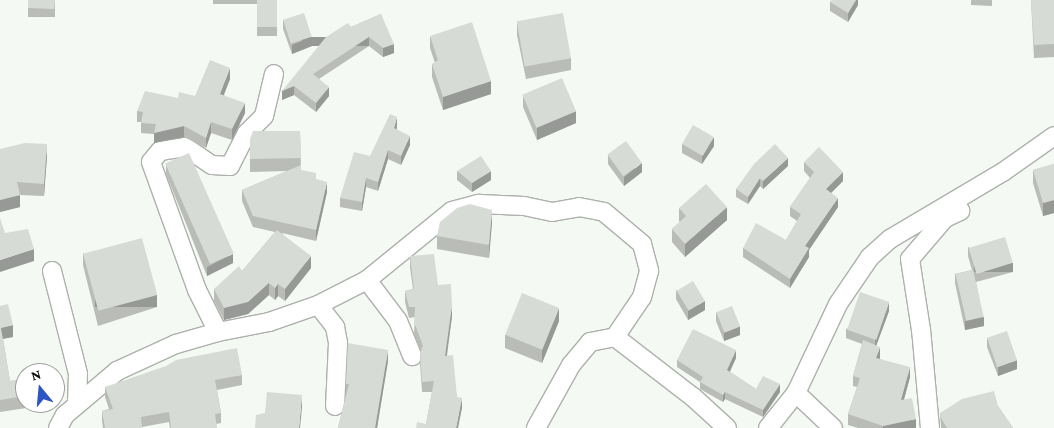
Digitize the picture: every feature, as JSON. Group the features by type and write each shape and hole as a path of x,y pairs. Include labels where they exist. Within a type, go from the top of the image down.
{"street":[{"path":"218,332 197,290 151,162 160,151 185,147 212,165 230,166 244,138 264,116 274,74"},
{"path":"768,428 796,393 851,280 890,239 1003,172 1054,136"},
{"path":"1022,158 1054,152"},
{"path":"910,259 945,218 982,194 1003,172"},
{"path":"58,428 64,414 117,371 176,344 218,332 270,322 318,305 367,280 452,211 480,204 524,206 546,212 579,207 604,212 642,244 649,271 642,297 615,337 590,342 571,365 536,428"},
{"path":"890,239 910,259 921,330 930,428"},
{"path":"52,271 78,374 77,402"},
{"path":"367,280 398,321 412,356"},
{"path":"318,305 335,327 338,344 335,406"},
{"path":"615,337 693,397 727,428"},
{"path":"796,393 833,428"}],"building":[{"path":"28,0 55,0 54,9 28,8"},
{"path":"257,0 277,0 277,27 257,27"},
{"path":"831,0 856,0 848,13 830,2"},
{"path":"1031,0 1054,0 1054,44 1034,45"},
{"path":"304,13 312,37 291,44 283,20"},
{"path":"563,13 571,58 525,66 517,21"},
{"path":"381,14 394,44 383,48 369,37 313,74 329,87 316,103 294,86 282,91 326,37 348,23 351,27"},
{"path":"472,22 491,81 443,97 432,64 438,60 430,36"},
{"path":"210,60 230,68 220,94 245,103 232,129 211,122 206,138 184,126 154,133 156,124 141,123 143,112 137,111 145,91 178,98 179,92 195,96"},
{"path":"562,78 576,111 536,128 522,95"},
{"path":"390,114 397,117 394,128 410,136 401,156 388,150 378,182 366,178 362,202 340,198 354,152 370,156"},
{"path":"693,125 714,137 703,156 682,144"},
{"path":"253,131 300,131 301,158 250,159 250,139"},
{"path":"626,141 642,163 623,176 607,155"},
{"path":"25,143 47,144 44,184 17,182 20,195 0,200 0,149"},
{"path":"775,144 788,158 763,181 760,178 748,197 736,189 754,164"},
{"path":"819,147 843,172 826,189 838,198 805,246 809,248 790,279 743,248 756,223 786,240 801,214 790,207 814,172 804,162"},
{"path":"189,153 234,253 210,264 165,164"},
{"path":"481,156 491,171 472,183 457,171"},
{"path":"1054,164 1054,200 1043,203 1033,170"},
{"path":"301,165 301,170 316,173 316,179 327,182 316,230 253,216 242,190"},
{"path":"706,184 727,207 685,244 672,229 686,216 679,208"},
{"path":"470,204 492,210 489,245 437,236 440,222 457,208"},
{"path":"0,218 5,233 28,229 34,249 0,260"},
{"path":"277,230 311,256 285,289 278,284 275,288 269,283 248,302 224,308 214,289 239,266 242,271"},
{"path":"1005,237 1013,263 977,274 969,248"},
{"path":"142,238 157,295 98,311 83,254"},
{"path":"434,254 438,285 451,284 452,305 445,356 453,355 457,397 462,398 456,428 416,428 417,422 426,424 434,381 422,382 420,353 423,346 414,322 415,307 409,307 405,291 414,289 410,256"},
{"path":"973,270 984,317 966,321 955,274"},
{"path":"693,281 705,301 689,311 677,291"},
{"path":"860,292 889,302 876,340 847,330"},
{"path":"522,293 559,308 542,350 505,335"},
{"path":"8,304 13,325 1,328 10,381 15,380 15,398 0,400 0,306"},
{"path":"732,306 740,326 724,333 716,312"},
{"path":"693,329 736,350 727,370 756,389 763,376 780,384 763,410 725,392 723,395 700,382 703,377 677,360"},
{"path":"1007,331 1017,360 997,367 987,338"},
{"path":"863,340 880,347 876,358 910,367 901,400 912,398 916,419 883,426 848,414 860,378 853,376"},
{"path":"348,343 388,350 375,428 338,428 349,384 346,384"},
{"path":"237,348 242,375 215,380 221,413 215,414 217,428 171,428 169,412 141,417 142,428 105,428 102,411 113,409 105,387 166,366 176,360"},
{"path":"994,391 998,406 1013,428 947,428 940,413 962,399"},
{"path":"267,392 302,395 299,428 255,428 256,415 265,413"}]}
